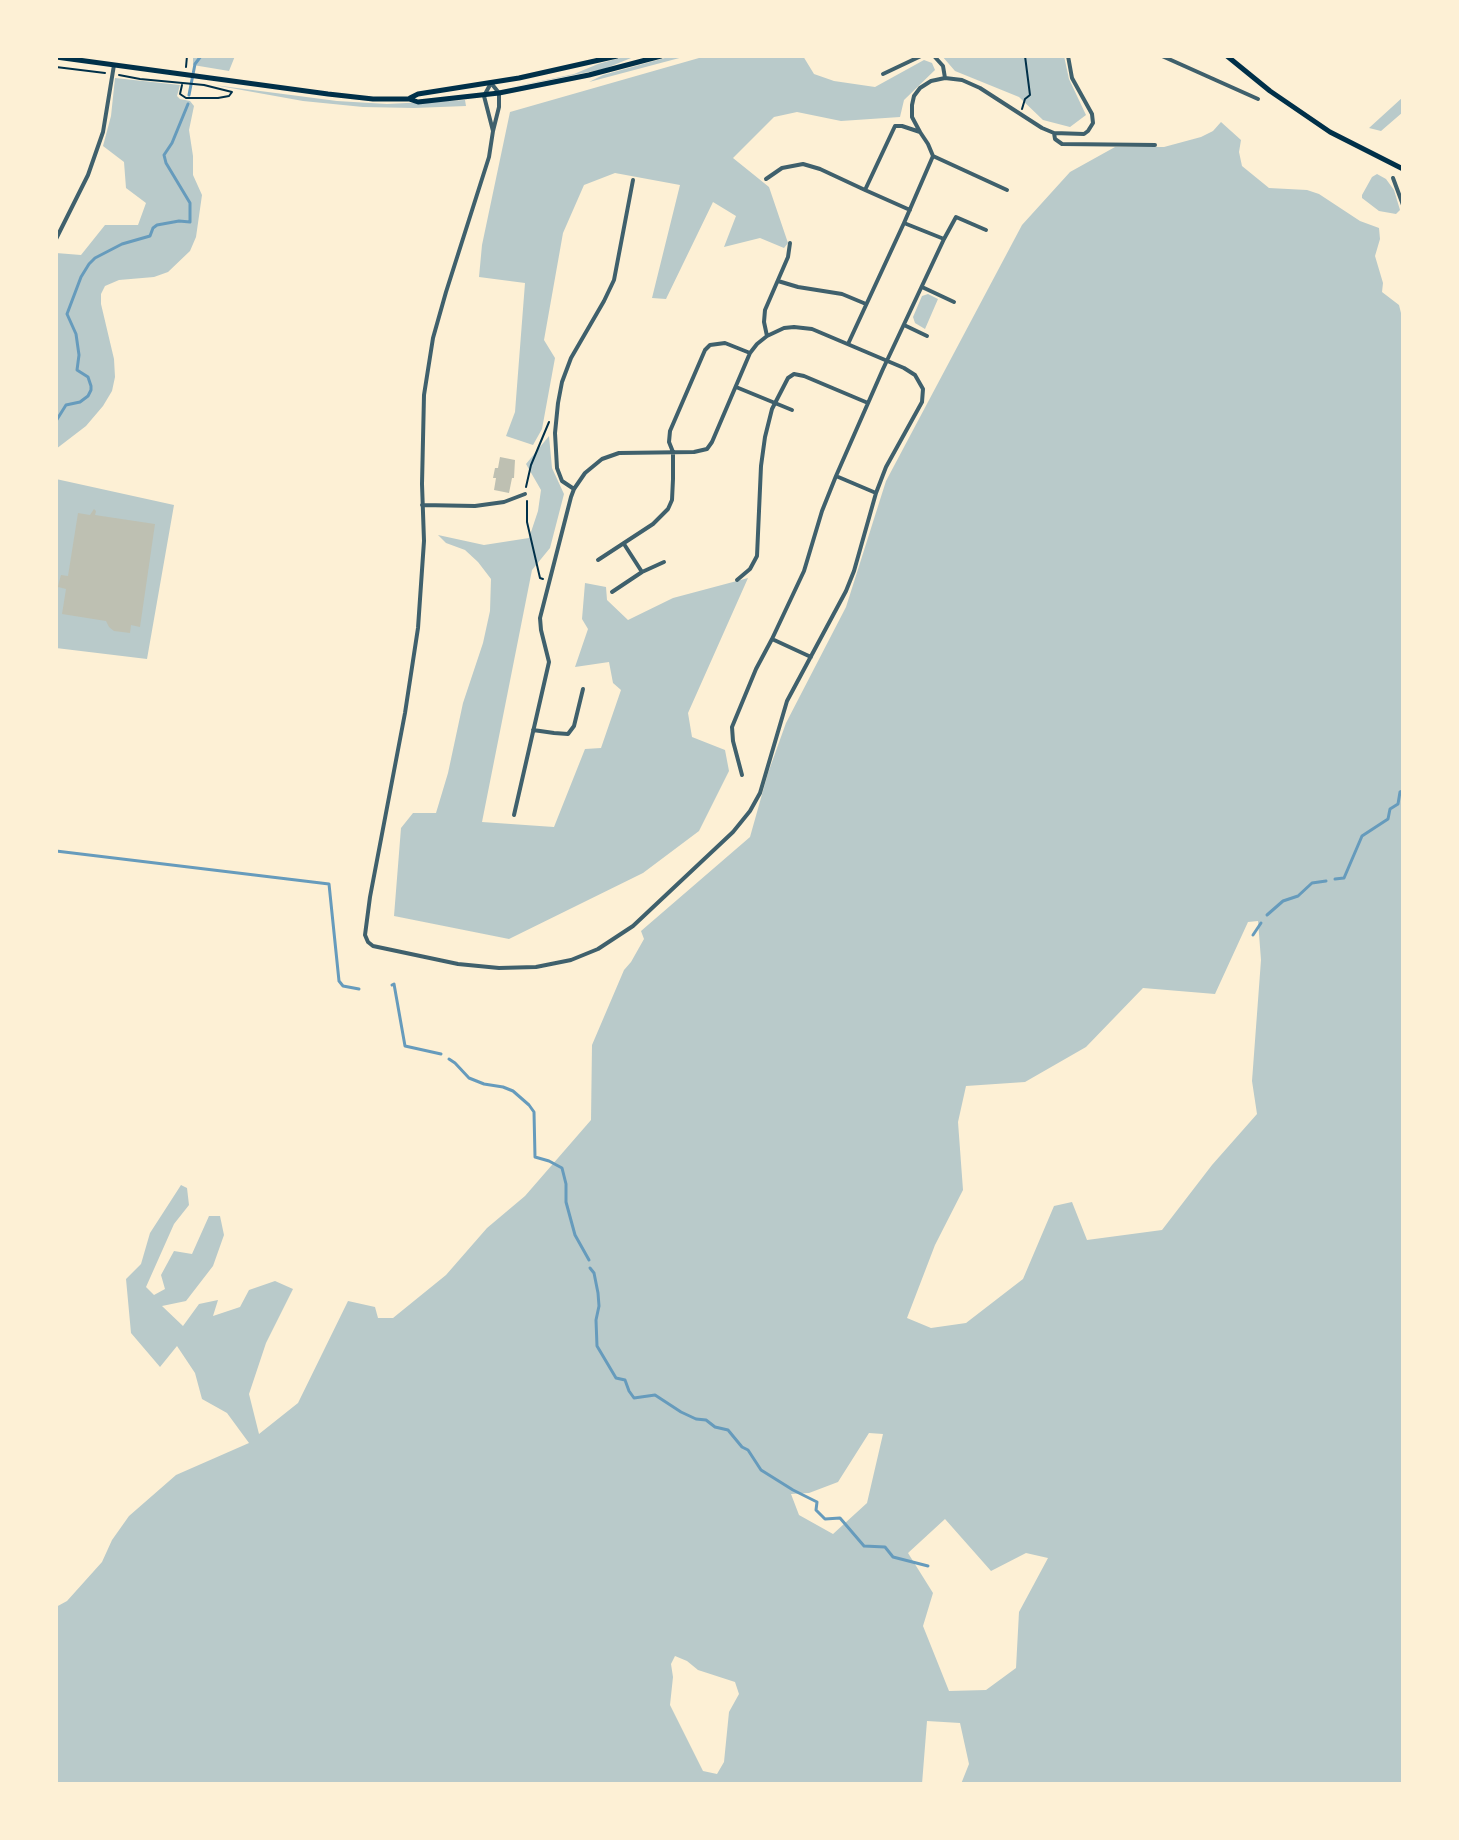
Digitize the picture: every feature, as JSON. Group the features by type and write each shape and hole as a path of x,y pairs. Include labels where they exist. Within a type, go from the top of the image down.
{"main road":[{"path":"409,99 418,94 570,68 617,56"},
{"path":"56,57 345,96 418,102 484,96 589,75 661,56"},
{"path":"1227,56 1270,91 1330,132 1403,169"}],"street":[{"path":"883,74 921,56"},
{"path":"934,56 943,66 945,78"},
{"path":"1007,190 933,156 912,117 914,96 931,81 945,78 962,80 980,88 1042,128 1054,133 1084,134 1093,123 1092,114 1072,78 1068,56"},
{"path":"1162,56 1258,99"},
{"path":"56,239 88,175 103,132 114,65"},
{"path":"493,131 484,96 491,83 499,93 491,149 433,338 424,395 424,541 418,628 365,931 368,942 377,948 458,964 518,969 571,960 598,949 633,926 733,832 750,811 763,785 783,712 843,600 886,467 923,395 922,384 915,375 887,360 804,327 784,328 767,336 750,353 710,446 698,452 619,453 590,468 574,489 540,623 549,662 514,815"},
{"path":"865,190 895,126 920,132"},
{"path":"1054,133 1058,142 1067,145 1155,145"},
{"path":"848,344 933,156"},
{"path":"766,179 782,168 803,164 910,210"},
{"path":"1393,178 1403,205"},
{"path":"574,489 562,481 558,472 555,441 560,389 568,365 614,280 633,180"},
{"path":"742,775 732,727 756,669 804,571 822,511 887,360 956,217 986,230"},
{"path":"904,223 944,239"},
{"path":"767,336 765,310 788,257 790,243"},
{"path":"778,281 842,294 866,304"},
{"path":"922,287 954,302"},
{"path":"904,325 927,336"},
{"path":"598,560 660,518 668,509 672,493 671,427 705,350 710,345 720,343 750,353"},
{"path":"737,580 750,569 758,551 761,466 767,429 774,404 788,378 797,374 868,403"},
{"path":"736,387 792,410"},
{"path":"836,476 876,493"},
{"path":"422,505 475,506 504,502 525,494"},
{"path":"624,542 642,572"},
{"path":"612,592 664,562"},
{"path":"772,639 811,657"},
{"path":"533,730 568,734 574,726 583,689"}],"path":[{"path":"186,67 187,56"},
{"path":"1019,113 1030,95 1025,56"},
{"path":"163,80 204,85 232,92 229,96 218,98 186,98 180,94 183,81"},
{"path":"549,582 540,578 527,522 525,494 531,465 544,431 556,416"}],"shaded area":[{"path":"193,56 235,56 229,71 193,65"},
{"path":"627,56 636,56 604,69 507,88 574,74"},
{"path":"672,56 687,56 589,82 603,75"},
{"path":"706,56 803,56 814,74 834,81 875,87 924,60 932,63 935,70 904,100 900,117 841,121 797,112 774,117 733,158 769,187 788,243 784,248 760,238 724,247 736,216 713,202 666,299 652,298 680,185 615,173 584,185 563,233 544,340 555,358 542,429 533,445 506,436 515,412 525,283 479,277 482,245 510,112"},
{"path":"942,56 1064,56 1069,79 1086,115 1070,127 1043,120 1019,97 955,71"},
{"path":"115,78 180,85 177,96 194,106 189,130 193,175 202,195 196,237 190,251 168,272 154,277 119,280 105,286 101,304 114,359 112,391 86,426 56,449 56,253 81,255 105,225 138,225 146,203 126,188 124,162 103,146 111,116"},
{"path":"214,85 337,101 387,104 465,100 466,106 363,107 303,101"},
{"path":"1403,97 1403,112 1381,131 1369,128"},
{"path":"1221,122 1241,140 1239,152 1242,166 1269,188 1307,190 1319,194 1360,221 1379,228 1380,239 1375,256 1383,283 1382,292 1399,305 1403,321 1403,1784 961,1784 969,1764 960,1723 927,1721 922,1784 56,1784 56,1607 67,1601 102,1562 112,1540 129,1516 176,1475 249,1443 227,1413 202,1399 195,1373 177,1346 160,1367 131,1333 126,1279 141,1264 150,1233 181,1185 187,1188 189,1205 174,1224 146,1287 154,1295 165,1289 161,1275 174,1251 192,1254 209,1216 220,1216 224,1235 213,1266 186,1301 162,1306 183,1326 199,1304 218,1300 213,1316 240,1307 249,1290 275,1281 293,1289 266,1343 249,1394 259,1434 298,1403 348,1301 375,1307 378,1318 393,1318 446,1275 487,1228 525,1196 591,1120 592,1045 624,970 644,939 641,931 750,837 786,723 846,607 886,481 1022,225 1070,172 1115,147 1164,147 1213,131","holes":["1258,921 1261,960 1252,1081 1257,1114 1212,1165 1162,1230 1087,1240 1072,1202 1054,1206 1023,1279 966,1323 931,1328 907,1318 935,1245 963,1190 958,1122 966,1086 1025,1082 1086,1047 1143,988 1215,994 1248,922","869,1433 883,1434 867,1503 833,1534 799,1515 791,1494 809,1493 838,1482","945,1519 991,1571 1026,1553 1048,1558 1019,1612 1016,1668 986,1690 949,1691 923,1626 933,1593 908,1553","675,1656 698,1670 735,1682 739,1694 729,1712 724,1762 717,1774 703,1771 670,1705 671,1664"]},
{"path":"1377,174 1386,179 1394,190 1400,210 1396,214 1379,211 1362,198 1372,177"},
{"path":"928,294 938,299 925,329 915,323 913,317 922,296"},
{"path":"549,436 552,468 564,494 550,548 532,570 482,822 554,827 585,749 601,748 621,690 613,683 609,662 575,667 588,629 582,619 585,583 606,587 607,600 628,620 673,598 748,578 688,713 692,737 725,750 729,771 699,831 643,873 509,939 394,916 401,828 413,813 436,813 490,611 491,579 465,550 446,543 438,535 484,545 529,538 541,490 526,464"},
{"path":"56,479 174,505 147,659 56,648"}],"building":[{"path":"500,457 515,460 509,493 494,490 496,478 493,478"},
{"path":"94,509 95,515 155,524 140,627 131,625 130,633 114,631 106,621 62,614 66,589 58,587 61,575 68,576 78,513 90,515"}],"waterway":[{"path":"189,95 195,64 201,56"},
{"path":"56,421 66,405 80,402 91,390 88,377 77,370 79,355 76,334 67,314 89,264 122,244 150,236 157,225 190,222 190,203 164,155 188,104"},
{"path":"1335,879 1344,878 1362,836 1388,819 1390,809 1398,804 1400,792 1403,791"},
{"path":"56,851 329,884 339,981 343,986 359,989"},
{"path":"1267,915 1283,901 1298,896 1312,883 1326,881"},
{"path":"1253,935 1261,923"},
{"path":"392,985 405,1046 441,1054"},
{"path":"449,1059 469,1078 513,1091 534,1112 535,1157 562,1168 566,1202 575,1235 589,1260"},
{"path":"590,1268 598,1293 597,1346 616,1378 625,1380 634,1398 655,1395 681,1412 728,1430 748,1450 761,1470 817,1502 816,1510 825,1519 840,1518 864,1546 885,1547 893,1557 928,1566"}]}
